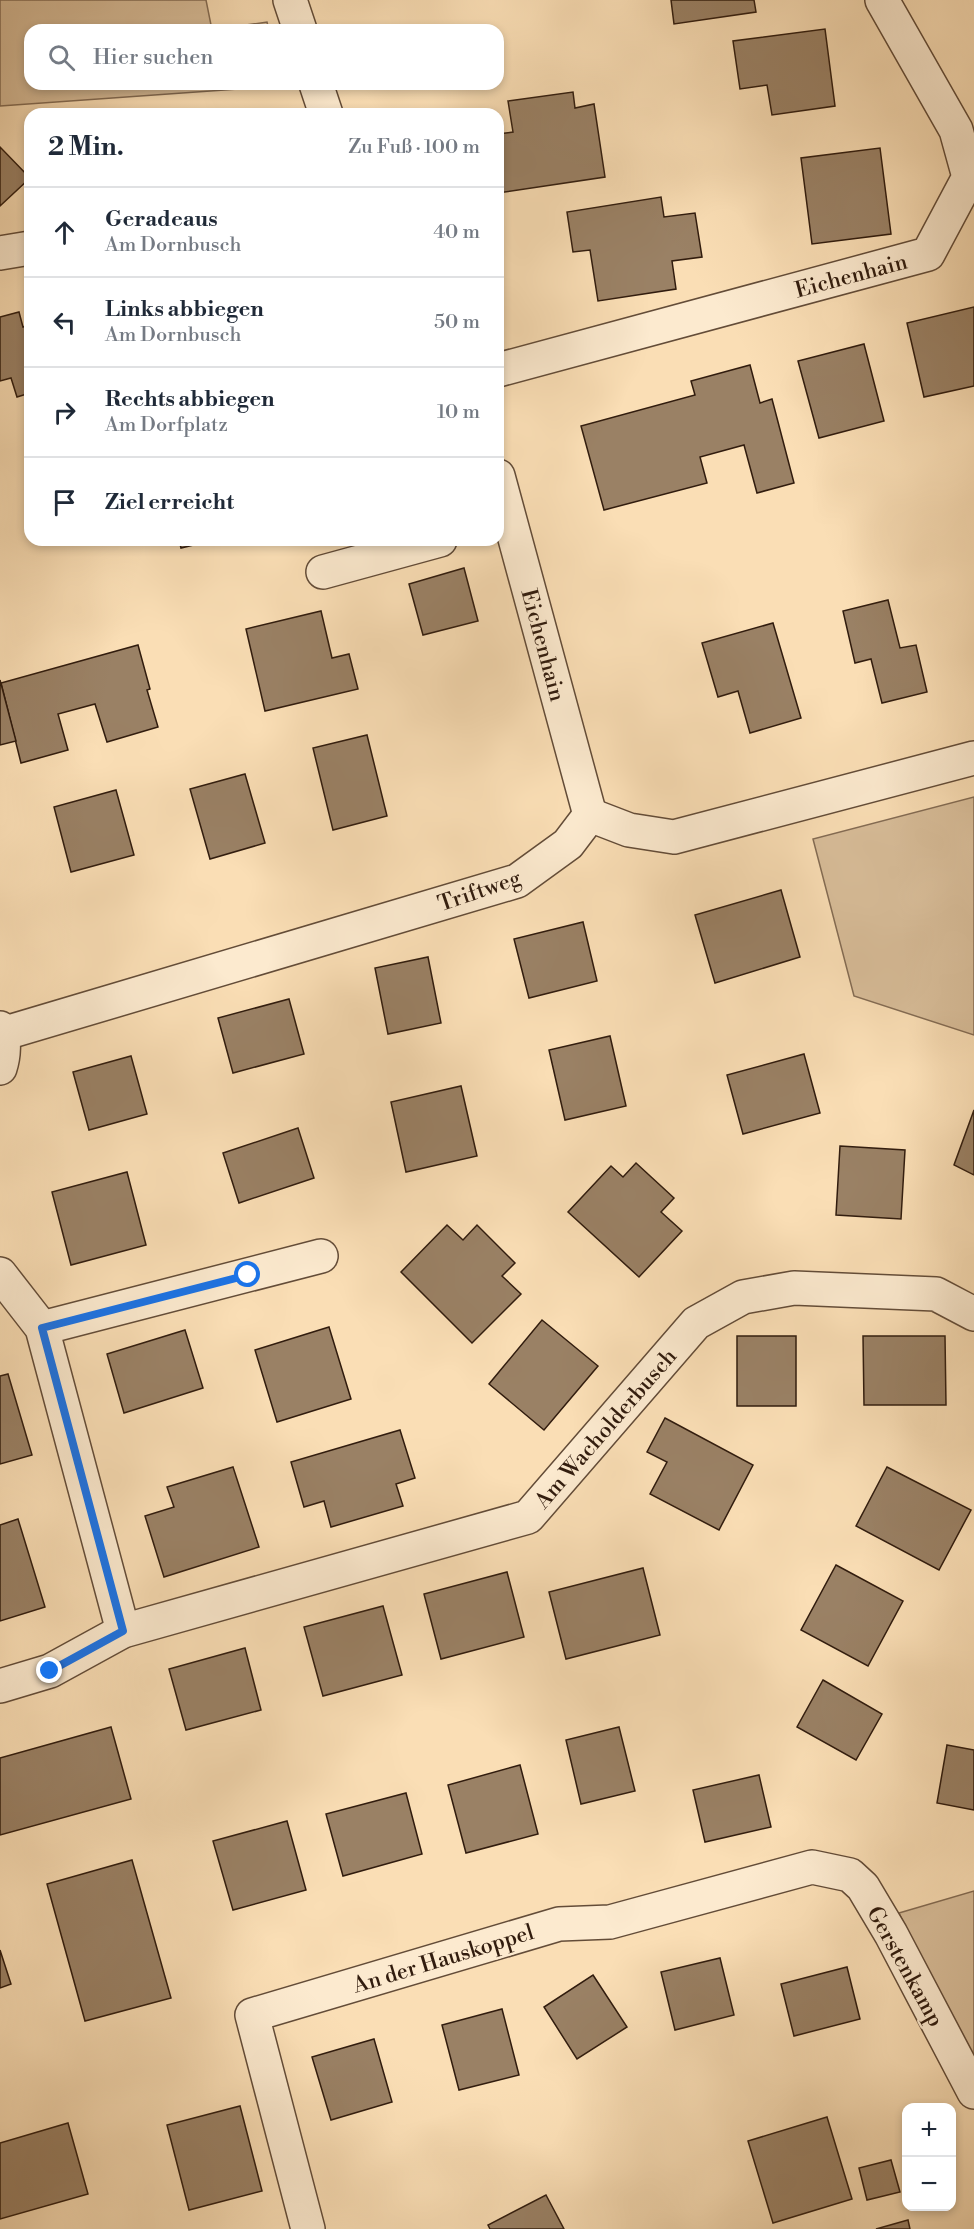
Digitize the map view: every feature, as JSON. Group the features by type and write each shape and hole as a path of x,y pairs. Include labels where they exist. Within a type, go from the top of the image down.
{"street":[{"path":"290,0 298,24"},
{"name":"Eichenhain","path":"504,368 928,254 969,177 956,130 882,0"},
{"path":"318,90 324,108"},
{"path":"0,253 24,249"},
{"name":"Eichenhain","path":"505,522 590,816"},
{"path":"323,572 418,546"},
{"path":"590,816 629,830 674,837 974,758"},
{"name":"Triftweg","path":"0,1068 3,1058 1,1031 517,881 568,844 590,816"},
{"path":"42,1328 321,1256"},
{"path":"0,1274 42,1328 123,1631"},
{"name":"Am Wacholderbusch","path":"0,1686 50,1671 123,1631 528,1517 696,1323 743,1297 795,1288 936,1294 974,1314"},
{"name":"An der Hauskoppel","path":"308,2229 252,2015 559,1924 610,1922 812,1867 850,1875"},
{"name":"Gerstenkamp","path":"850,1875 863,1887 891,1934 974,2092"}],"shaded area":[{"path":"0,0 206,0 211,24 24,24 24,90 226,90 0,106"},
{"path":"974,797 974,1035 854,996 813,839"},
{"path":"974,1891 974,2065 899,1913"}],"building":[{"path":"671,0 754,0 756,12 674,24"},
{"path":"825,29 835,106 772,115 767,85 740,89 733,41"},
{"path":"573,92 575,108 594,104 605,177 504,192 504,133 513,132 508,101"},
{"path":"0,147 24,172 24,184 0,206"},
{"path":"880,148 891,234 812,244 801,158"},
{"path":"661,197 664,217 695,213 702,257 672,261 676,289 598,301 590,250 573,252 567,212"},
{"path":"974,307 974,386 924,397 907,323"},
{"path":"19,312 24,327 24,395 17,397 11,378 0,381 0,317"},
{"path":"864,344 884,421 819,438 798,361"},
{"path":"750,365 760,403 772,399 794,483 757,493 744,445 700,457 707,483 604,510 581,426 695,395 691,381"},
{"path":"464,568 478,621 423,635 409,584"},
{"path":"888,600 900,648 916,645 927,692 882,703 871,659 855,663 843,611"},
{"path":"321,611 332,658 349,654 358,689 265,711 246,629"},
{"path":"773,623 801,718 750,733 738,691 718,697 702,643"},
{"path":"138,645 150,689 147,690 158,727 107,742 95,704 58,714 68,750 21,763 1,683"},
{"path":"0,680 16,741 0,745"},
{"path":"367,735 387,816 333,830 313,748"},
{"path":"245,774 265,843 210,859 190,789"},
{"path":"116,790 134,855 71,872 54,807"},
{"path":"781,890 800,957 715,983 695,915"},
{"path":"583,922 597,981 529,998 514,939"},
{"path":"428,957 441,1023 388,1034 375,968"},
{"path":"289,999 304,1054 233,1073 218,1018"},
{"path":"610,1036 626,1106 565,1120 549,1050"},
{"path":"804,1054 820,1113 743,1134 727,1075"},
{"path":"131,1056 147,1114 89,1130 73,1072"},
{"path":"461,1086 477,1156 406,1172 391,1102"},
{"path":"974,1110 974,1175 954,1165"},
{"path":"298,1128 314,1178 239,1203 223,1153"},
{"path":"840,1146 905,1150 901,1219 836,1215"},
{"path":"636,1163 674,1198 661,1212 682,1231 639,1277 568,1212 611,1166 623,1177"},
{"path":"127,1172 146,1245 71,1265 52,1192"},
{"path":"447,1225 463,1240 477,1225 515,1263 502,1276 521,1294 472,1343 401,1272"},
{"path":"542,1320 598,1366 544,1430 489,1384"},
{"path":"329,1327 351,1399 277,1422 255,1350"},
{"path":"185,1330 203,1388 124,1413 107,1354"},
{"path":"737,1336 796,1336 796,1406 737,1406"},
{"path":"863,1336 945,1336 946,1405 864,1405"},
{"path":"8,1374 32,1455 0,1464 0,1376"},
{"path":"665,1418 753,1465 719,1530 650,1494 667,1462 647,1452"},
{"path":"400,1430 415,1478 396,1484 403,1506 331,1527 324,1501 304,1507 291,1462"},
{"path":"233,1467 259,1547 164,1577 145,1516 174,1507 167,1487"},
{"path":"887,1467 971,1510 939,1570 856,1526"},
{"path":"18,1519 45,1607 0,1621 0,1525"},
{"path":"836,1565 903,1601 868,1666 801,1630"},
{"path":"643,1568 660,1635 566,1659 549,1592"},
{"path":"507,1572 524,1637 441,1659 424,1594"},
{"path":"383,1606 402,1675 323,1696 304,1627"},
{"path":"245,1648 261,1710 186,1730 169,1669"},
{"path":"823,1680 882,1714 856,1760 797,1727"},
{"path":"111,1727 131,1799 0,1835 0,1758"},
{"path":"619,1727 635,1791 581,1804 566,1740"},
{"path":"947,1745 974,1750 974,1810 937,1803"},
{"path":"520,1765 538,1834 466,1853 448,1785"},
{"path":"759,1775 771,1827 705,1842 693,1790"},
{"path":"406,1793 422,1854 343,1876 326,1814"},
{"path":"287,1821 306,1890 233,1910 213,1841"},
{"path":"132,1860 171,1998 85,2021 47,1884"},
{"path":"0,1950 11,1984 0,1988"},
{"path":"720,1958 734,2015 675,2030 661,1972"},
{"path":"847,1967 860,2019 794,2036 781,1984"},
{"path":"593,1975 627,2027 577,2059 544,2007"},
{"path":"502,2009 519,2075 459,2090 442,2025"},
{"path":"374,2039 392,2102 331,2120 312,2057"},
{"path":"240,2106 262,2191 189,2210 167,2125"},
{"path":"827,2117 852,2199 773,2223 748,2141"},
{"path":"68,2123 88,2194 0,2219 0,2143"},
{"path":"891,2160 900,2192 867,2200 859,2168"},
{"path":"546,2195 564,2229 490,2229 488,2225"},
{"path":"908,2220 910,2229 876,2229"}],"route":[{"path":"50,1671 123,1631 42,1328 248,1275"}]}
